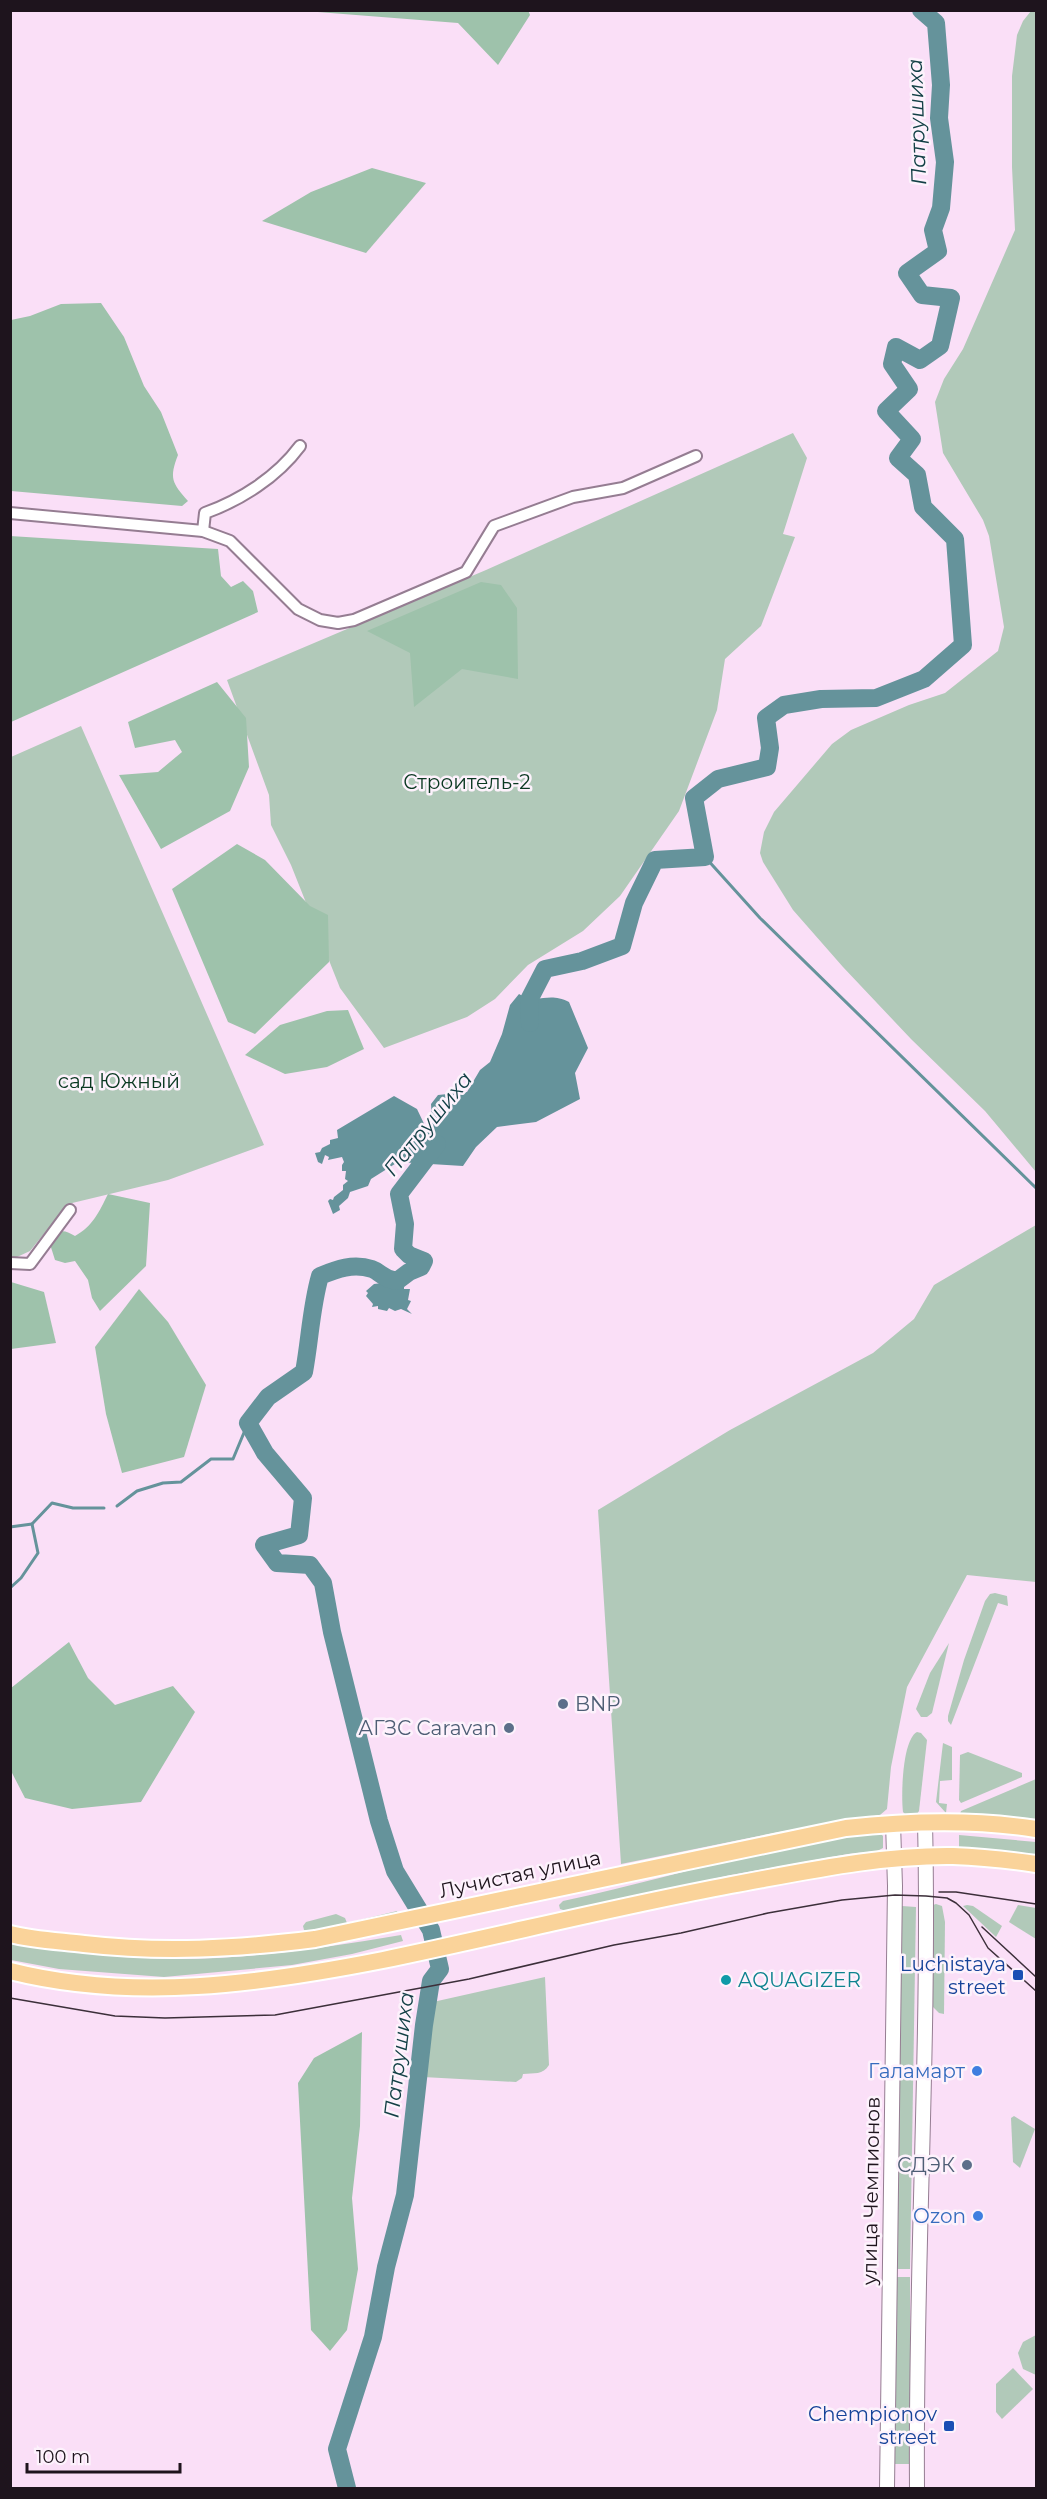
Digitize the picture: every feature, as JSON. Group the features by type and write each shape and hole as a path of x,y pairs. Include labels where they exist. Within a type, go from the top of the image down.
{"main road":[{"name":"Лучистая улица","path":"10,1934 113,1948 217,1949 315,1939 846,1828 925,1822 1012,1825 1036,1829"},
{"path":"10,1971 124,1988 237,1984 305,1976 673,1897 825,1869 894,1859 954,1856 1036,1864"}],"street":[{"path":"203,531 205,513 233,502 288,462 300,446"},
{"path":"10,513 203,531 230,541 298,609 320,620 338,624 354,620 466,572 494,526 573,497 623,488 696,456"},
{"path":"10,1263 30,1264 70,1210"},
{"path":"917,2488 918,2250 925,2022 925,1822"},
{"name":"улица Чемпионов","path":"887,2488 893,1823"}],"green space":[{"path":"1031,11 1036,11 1036,1172 985,1111 911,1039 793,910 763,862 760,853 764,832 774,812 832,744 851,730 909,705 945,693 998,651 1004,627 989,536 983,520 943,453 935,402 944,379 963,349 1015,230 1012,76 1017,35 1023,21"},
{"name":"Строитель-2","path":"793,433 807,458 783,534 795,537 761,626 725,659 717,710 679,811 620,896 583,931 528,965 495,999 467,1017 384,1048 340,988 291,865 271,825 269,795 227,680 486,570"},
{"name":"сад Южный","path":"81,726 264,1145 168,1180 68,1204 30,1251 17,1257 11,1257 11,757"},
{"path":"1036,1225 1036,1582 967,1575 907,1687 891,1767 887,1809 880,1815 779,1832 621,1864 598,1510 730,1430 873,1353 914,1319 934,1285"},
{"path":"990,1594 1007,1596 1008,1606 998,1603 951,1725 948,1716 964,1660 985,1601"},
{"path":"949,1643 932,1713 927,1717 921,1717 916,1709 930,1673"},
{"path":"917,1732 927,1740 919,1811 915,1817 907,1816 903,1812 902,1794 905,1757 912,1737"},
{"path":"943,1743 952,1747 952,1780 940,1781 939,1803 947,1804 946,1813 936,1802"},
{"path":"968,1752 1022,1773 1022,1777 961,1803 959,1800 960,1755"},
{"path":"1036,1779 1036,1819 960,1814 961,1811"},
{"path":"879,1832 883,1836 883,1848 877,1851 731,1875 566,1911 560,1909 559,1905 563,1901 759,1853"},
{"path":"959,1835 1036,1842 1036,1855 959,1849"},
{"path":"933,1905 942,1906 945,1922 944,2014 939,2013 932,2006"},
{"path":"1018,1905 1036,1908 1036,1939 1009,1922"},
{"path":"902,1906 916,1907 910,2269 894,2269"},
{"path":"963,1906 973,1906 1002,1926 996,1937"},
{"path":"397,1911 398,1915 311,1932 304,1930 303,1926 306,1922 336,1914 345,1918 347,1923"},
{"path":"401,1935 403,1941 352,1954 292,1965 164,1977 59,1969 11,1960 10,1939 115,1955 178,1959 262,1955"},
{"path":"545,1977 549,2065 544,2070 538,2073 523,2074 522,2078 516,2082 423,2077 433,2002"},
{"path":"1014,2116 1035,2129 1020,2168 1013,2162 1011,2118"},
{"path":"894,2277 910,2277 910,2464 893,2464"},
{"path":"1036,2335 1036,2375 1023,2369 1018,2353 1023,2342"},
{"path":"1013,2368 1033,2389 1002,2419 996,2412 996,2384"}],"shaded area":[{"path":"528,10 530,15 498,65 458,23 305,11"},
{"path":"372,168 426,183 366,253 262,221 311,192"},
{"path":"101,303 124,337 144,386 161,412 178,455 173,475 175,485 188,501 182,506 11,491 11,320 30,316 61,304"},
{"path":"10,536 218,549 221,576 231,587 243,581 253,591 258,612 11,722"},
{"path":"481,582 501,585 517,608 518,679 462,669 414,707 410,653 367,631"},
{"path":"217,682 246,718 249,767 230,811 161,849 119,775 158,772 182,752 175,740 135,748 128,722"},
{"path":"237,844 265,860 310,906 328,915 329,962 255,1034 228,1022 172,889"},
{"path":"519,994 532,998 555,998 569,1002 588,1048 575,1073 580,1099 536,1122 497,1127 476,1147 463,1166 398,1162 371,1179 368,1186 350,1192 348,1198 339,1206 340,1210 333,1214 328,1201 333,1200 343,1190 343,1185 348,1181 345,1179 346,1171 342,1171 344,1162 342,1157 328,1160 329,1157 325,1155 322,1164 318,1162 315,1153 330,1144 330,1140 338,1138 337,1130 394,1096 417,1109 427,1130 432,1121 431,1104 438,1095 467,1092 480,1070 490,1062 502,1034 510,1005"},
{"path":"348,1010 364,1049 327,1067 285,1074 245,1055 280,1025 327,1011"},
{"path":"108,1194 150,1203 146,1266 100,1311 92,1298 88,1280 75,1261 65,1263 55,1260 49,1241 61,1231 75,1236 81,1232 95,1218"},
{"path":"395,1271 406,1277 409,1272 411,1276 404,1282 404,1289 410,1289 408,1300 411,1301 407,1309 412,1314 401,1309 395,1311 389,1308 387,1311 378,1309 378,1306 372,1307 373,1304 366,1296 368,1293 366,1291 374,1284 382,1283 384,1279 390,1278 392,1275 383,1272"},
{"path":"11,1282 44,1292 56,1343 11,1349"},
{"path":"139,1289 168,1322 206,1385 184,1457 122,1473 106,1414 95,1347"},
{"path":"69,1642 88,1678 115,1705 173,1686 195,1712 141,1802 72,1809 25,1798 11,1771 11,1688"},
{"path":"362,2032 360,2126 352,2198 358,2269 347,2330 330,2351 311,2330 298,2083 314,2058"}],"waterway":[{"name":"Патрушиха","path":"530,1023 529,1000 545,969 582,961 622,946 634,903 655,860 705,857 694,798 718,779 767,767 770,748 766,718 784,705 821,699 876,698 924,679 963,645 955,539 923,507 917,475 898,458 912,439 886,411 909,389 892,364 896,347 920,360 940,346 951,298 922,295 907,273 938,251 933,230 941,208 945,162 939,118 941,85 936,23 921,10"},
{"path":"705,857 760,918 1036,1188"},
{"name":"Патрушиха","path":"347,2488 337,2449 373,2337 386,2267 405,2195 424,2025 431,1981 440,1969 431,1930 395,1871 379,1821 332,1632 323,1583 310,1565 277,1563 264,1545 299,1535 303,1498 265,1453 248,1423 268,1397 304,1372 320,1276 339,1269 365,1267 397,1281 421,1267 424,1261 409,1255 403,1249 405,1224 399,1194 437,1144"},
{"path":"117,1506 137,1491 163,1483 181,1482 211,1459 233,1459 248,1423"},
{"path":"10,1588 21,1578 38,1553 32,1524 52,1503 73,1508 104,1508"},
{"path":"10,1527 32,1524"}],"tram line":[{"path":"939,1892 956,1892 1036,1904"},
{"path":"10,1998 115,2016 165,2018 275,2015 469,1979 614,1945 681,1933 768,1913 842,1900 895,1895 947,1898 956,1903 969,1915 988,1948 1036,1991"},
{"path":"982,1927 1036,1977"}],"place":[{"name":"BNP","path":"563,1704"},
{"name":"АГЗС Caravan","path":"509,1728"},
{"name":"Luchistaya street","path":"1018,1975"},
{"name":"AQUAGIZER","path":"726,1980"},
{"name":"Галамарт","path":"977,2071"},
{"name":"СДЭК","path":"967,2165"},
{"name":"Ozon","path":"978,2216"},
{"name":"Chempionov street","path":"949,2426"}]}
